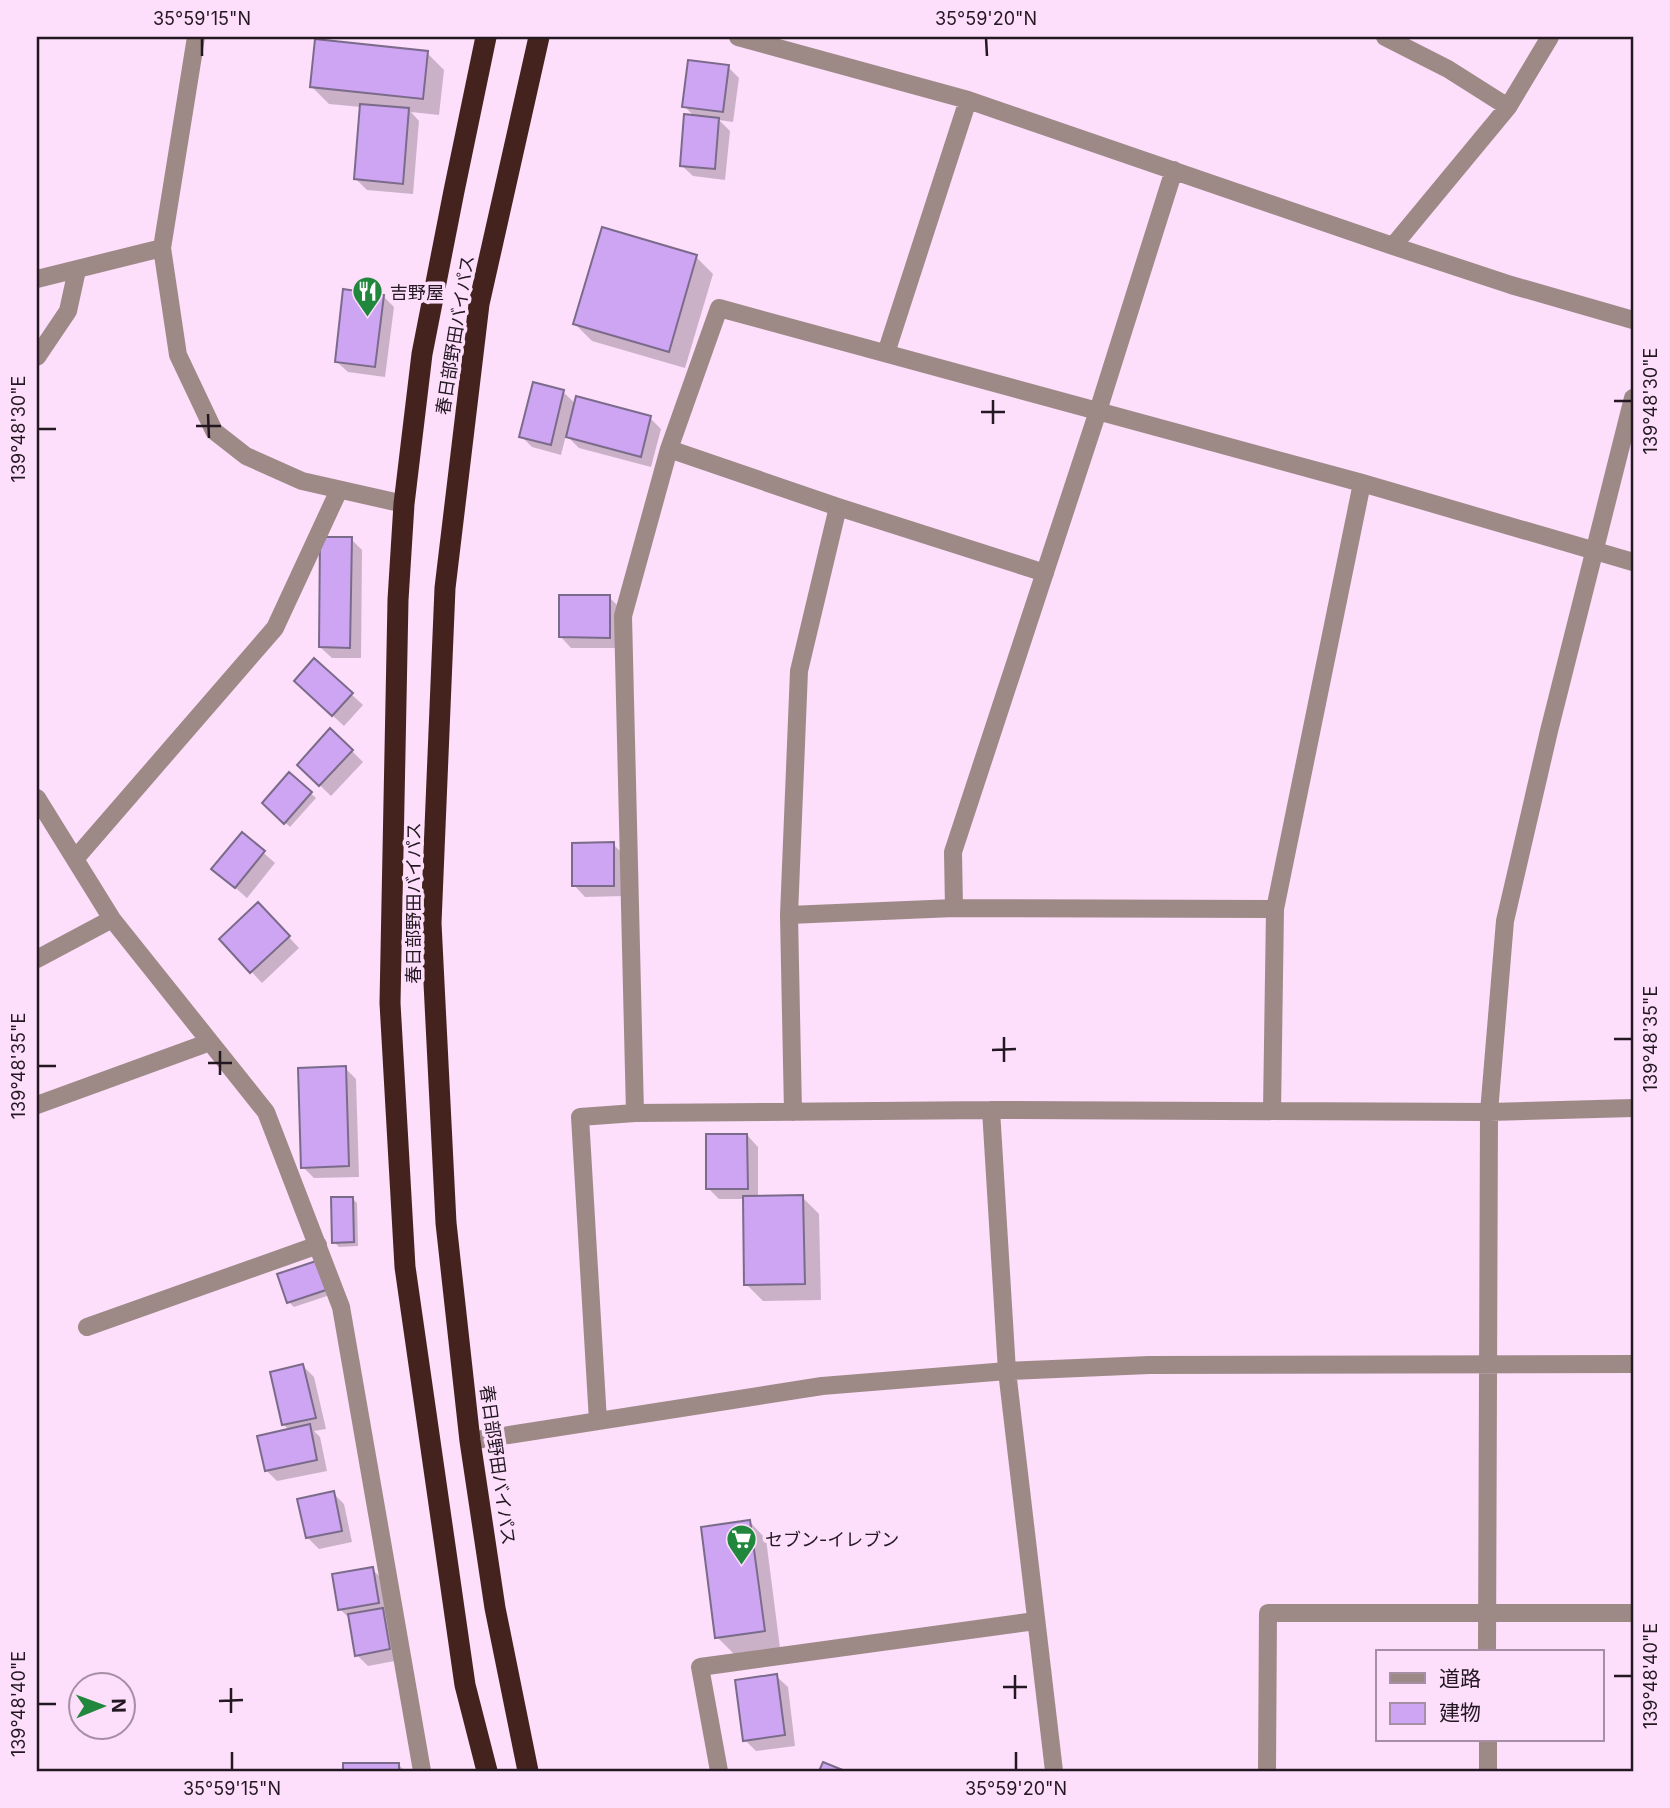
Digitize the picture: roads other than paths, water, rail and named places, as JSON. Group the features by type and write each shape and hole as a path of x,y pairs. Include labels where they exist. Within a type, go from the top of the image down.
{"highway":[{"name":"春日部野田バイパス","path":"486,37 422,354 404,503 398,600 390,1003 405,1267 465,1685 487,1771"},
{"name":"春日部野田バイパス","path":"528,1771 495,1608 470,1441 446,1223 431,923 445,588 479,304 539,37"}],"street":[{"path":"196,37 162,248 178,355 214,431 246,456 302,481 404,503"},
{"path":"737,37 800,45 1511,285 1633,320"},
{"path":"1385,37 1448,69 1508,107"},
{"path":"1393,246 1508,107 1550,37"},
{"path":"886,353 968,100"},
{"path":"954,908 953,852 1174,170"},
{"path":"37,279 162,248"},
{"path":"37,357 68,311 77,270"},
{"path":"635,1113 623,616 669,449 719,307 1362,483 1633,562"},
{"path":"1487,1650 1489,1112 1505,921 1549,731 1633,398"},
{"path":"669,449 838,507 1045,573"},
{"path":"1272,1111 1275,909 1362,483"},
{"path":"75,859 275,628 338,489"},
{"path":"793,1112 789,915 799,671 838,507"},
{"path":"37,798 112,919 266,1112 341,1307 422,1771"},
{"path":"789,915 954,908 1275,909"},
{"path":"37,959 112,919"},
{"path":"37,1105 210,1042"},
{"path":"598,1421 580,1117 635,1113 992,1110 1489,1112 1633,1108"},
{"path":"992,1110 1007,1371 1054,1771"},
{"path":"86,1326 318,1245"},
{"path":"470,1441 822,1386 1007,1371 1149,1365 1633,1364"},
{"path":"1267,1771 1268,1614 1633,1613"},
{"path":"719,1771 700,1667 1035,1621"},
{"path":"1488,1742 1488,1771"}],"place":[{"name":"吉野屋","path":"367,319"},
{"name":"セブン-イレブン","path":"742,1566"}]}
